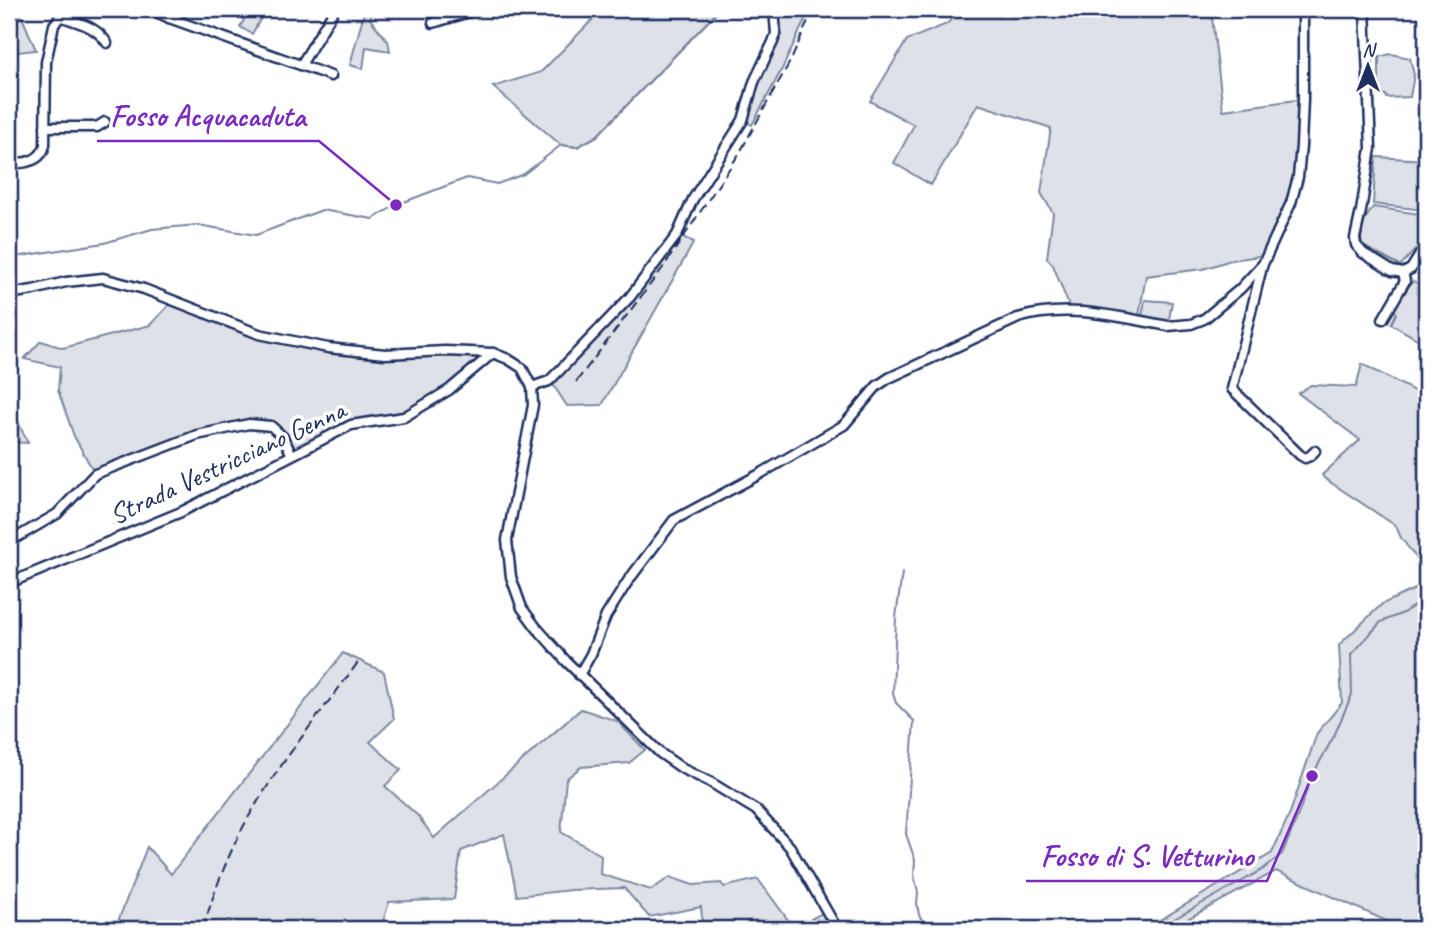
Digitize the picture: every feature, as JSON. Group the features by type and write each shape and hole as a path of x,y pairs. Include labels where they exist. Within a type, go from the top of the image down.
{"street":[{"path":"150,9 331,76"},
{"path":"169,18 187,9"},
{"path":"433,23 479,9"},
{"path":"532,387 549,381 560,370 630,297 677,236 693,199 743,120 754,82 776,34 774,9"},
{"path":"1303,9 1303,99 1298,177 1291,203 1263,264 1232,389 1300,456 1305,458 1315,451"},
{"path":"1365,9 1371,148 1356,245 1363,253 1392,271 1403,273 1411,269 1426,240"},
{"path":"302,65 332,12"},
{"path":"9,163 34,160 43,154 46,62 54,25 62,13 96,30 107,43"},
{"path":"45,127 97,127 105,121"},
{"path":"579,675 591,654 606,616 674,520 844,425 877,386 889,378 1018,318 1035,313 1070,311 1168,326 1191,324 1204,319 1240,289 1263,264"},
{"path":"1383,319 1405,281 1403,273"},
{"path":"9,293 103,278 144,289 259,334 328,348 385,354 445,351 493,353 522,368 532,387 533,405 507,540 511,577 522,608 579,675 660,753 682,769 710,782 756,810 790,847 837,929"},
{"name":"Strada Vestricciano Genna","path":"9,583 159,522 351,425 404,417 449,390 493,353"},
{"path":"9,542 57,514 95,474 197,435 249,424 271,426 283,437 292,455"}],"shaded area":[{"path":"9,9 16,9 15,13 22,17 36,50 9,53"},
{"path":"231,9 265,11 252,34 240,27 244,20 240,16 241,13"},
{"path":"365,9 372,12 370,19 388,41 390,51 366,47 363,69 350,65"},
{"path":"603,9 720,9 597,136 577,147 561,145 493,87 541,72"},
{"path":"774,9 810,9 752,125 743,120 773,42"},
{"path":"960,9 1211,9 1223,110 1303,99 1298,177 1267,255 1231,260 1203,269 1146,276 1138,321 1071,311 1053,265 1047,258 1053,213 1041,193 1051,128 978,104 931,185 894,163 914,125 870,101 907,40 947,24"},
{"path":"1391,54 1410,58 1414,75 1410,97 1387,98 1386,95 1379,94 1379,57"},
{"path":"1376,157 1426,160 1424,210 1373,204"},
{"path":"1373,207 1426,215 1418,247 1400,266 1361,245 1362,224"},
{"path":"677,235 694,242 602,405 567,406 554,386 557,374 630,297"},
{"path":"1413,281 1426,289 1426,344 1391,324 1396,314 1394,307"},
{"path":"1145,300 1172,302 1168,326 1141,321"},
{"path":"171,303 259,334 328,348 487,354 449,390 404,417 351,425 292,455 271,426 249,424 197,435 95,474 74,436 58,390 60,367 24,359 41,341 63,348 150,325"},
{"path":"1362,364 1426,397 1426,570 1401,538 1396,526 1322,475 1360,440 1298,393 1311,385 1356,387"},
{"path":"10,405 28,443 9,442"},
{"path":"1426,584 1426,929 1404,929 1276,871 1169,929 1139,929 1153,924 1272,853 1290,813 1317,733 1342,703 1339,645 1382,604"},
{"path":"343,653 384,672 394,719 370,742 401,770 385,786 418,816 434,838 581,709 617,721 645,750 629,763 581,767 566,779 561,832 601,855 600,874 651,890 670,877 693,885 721,883 724,887 758,879 794,928 826,911 837,929 703,929 701,907 649,917 624,888 517,896 504,834 461,851 454,899 389,902 381,929 115,929 147,847 171,874"}],"waterway":[{"path":"9,258 104,243 152,229 198,225 256,235 322,210 373,219 396,205 467,178 497,184 524,174 561,145 577,147 597,136 720,9"},
{"path":"902,573 896,617 893,694 896,703 914,721 906,834 915,860 919,915 928,929"},
{"path":"1156,929 1262,870 1282,854 1312,776 1334,736 1352,694 1351,655 1381,622 1403,613 1426,598"}],"railway":[{"path":"576,382 662,269 739,154 792,58 813,9"},
{"path":"203,929 222,872 249,816 294,747 359,661"}],"place":[{"name":"Fosso Acquacaduta","path":"396,205"},
{"name":"Fosso di S. Vetturino","path":"1312,776"}]}
